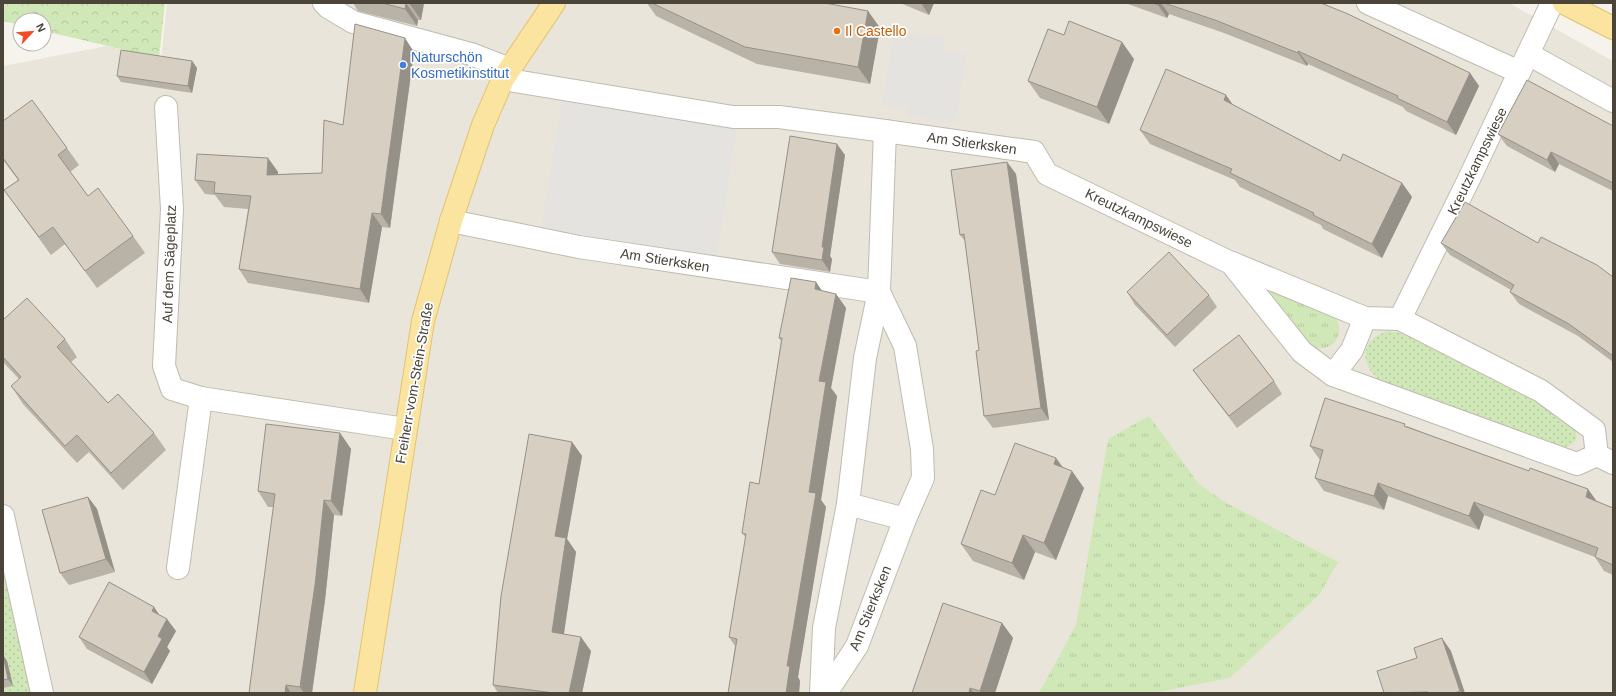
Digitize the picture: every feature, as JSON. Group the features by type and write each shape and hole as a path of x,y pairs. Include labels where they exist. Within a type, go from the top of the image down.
{"main road":[{"name":"Freiherr-vom-Stein-Straße","path":"365,693 423,321 451,221 483,125 506,74 554,3"},
{"path":"1564,3 1613,28"}],"street":[{"name":"Am Stierksken","path":"324,3 328,8 352,22 471,54 506,74 733,117 779,117 1034,152 1046,174"},
{"path":"1368,3 1524,63 1613,101"},
{"name":"Kreutzkampswiese","path":"1400,319 1469,179 1552,3"},
{"name":"Auf dem Sägeplatz","path":"166,107 172,209 164,366 172,389 201,398 405,429"},
{"name":"Am Stierksken","path":"821,693 824,628 848,504 865,358 879,292 885,131"},
{"name":"Kreutzkampswiese","path":"1046,174 1231,263 1365,318 1400,319 1541,391 1594,430 1605,459 1577,464 1333,375 1302,352 1231,263"},
{"name":"Am Stierksken","path":"451,221 579,247 879,292"},
{"name":"Am Stierksken","path":"826,693 857,646 905,519 923,478 922,449 905,346 879,292"},
{"path":"1333,375 1352,350 1365,318"},
{"path":"178,568 201,398"},
{"path":"848,504 905,519"},
{"path":"3,516 42,693"}],"shaded area":[{"path":"167,3 1509,3 1613,61 1613,693 46,693 3,504 3,66 107,46 161,60"},
{"path":"894,30 944,38 942,51 966,54 956,123 906,116 907,109 882,105"},
{"path":"562,99 737,128 717,256 541,228"}],"green space":[{"path":"3,3 165,3 159,58 52,33 52,12 12,12 12,23 3,21"},
{"path":"1267,287 1336,318 1339,331 1338,337 1331,345 1313,348 1264,291"},
{"path":"1388,331 1402,333 1538,402 1575,430 1577,436 1574,443 1565,447 1379,380 1368,366 1366,352 1372,340"},
{"path":"1149,416 1199,484 1223,501 1338,562 1320,594 1230,678 1153,693 1039,693 1076,625 1108,439"},
{"path":"3,543 33,693 3,693"}],"building":[{"path":"382,3 406,3 405,9"},
{"path":"652,3 825,3 868,11 858,67 745,47"},
{"path":"1164,3 1321,3 1348,14 1470,73 1447,122 1397,98 1398,96 1298,51 1298,53 1215,20"},
{"path":"1069,21 1122,42 1097,107 1028,81 1048,29 1064,35"},
{"path":"355,24 405,38 381,214 372,213 360,289 239,269 251,196 214,193 215,182 195,180 197,154 268,158 267,175 322,173 324,120 343,125"},
{"path":"121,50 192,61 188,86 117,76"},
{"path":"1166,69 1226,95 1224,100 1340,161 1343,154 1402,183 1372,244 1313,215 1314,213 1230,173 1232,169 1140,130"},
{"path":"1527,80 1613,126 1613,183 1551,152 1547,160 1498,134"},
{"path":"32,100 67,148 58,155 88,196 98,188 133,236 85,271 53,227 39,237 4,190 19,180 3,158 3,121"},
{"path":"790,136 837,144 822,247 824,247 822,260 772,252"},
{"path":"1007,162 1041,408 984,416 976,351 979,350 964,234 960,235 951,170"},
{"path":"1465,202 1538,243 1541,237 1597,265 1613,277 1613,356 1569,324 1510,292 1514,285 1441,243"},
{"path":"1169,252 1209,295 1167,335 1127,292"},
{"path":"791,278 816,282 815,289 836,294 819,381 826,382 809,492 816,493 787,666 790,666 786,693 728,693 737,639 729,637 746,534 742,533 750,482 759,484 782,338 779,338"},
{"path":"27,298 65,339 57,347 108,403 118,394 154,433 111,473 77,435 65,446 11,386 21,377 3,357 3,320"},
{"path":"1239,335 1274,381 1229,416 1193,370"},
{"path":"1325,398 1405,424 1404,426 1529,471 1530,468 1588,489 1586,497 1613,508 1613,565 1595,557 1598,548 1474,502 1469,516 1378,483 1374,496 1315,478 1323,450 1310,446"},
{"path":"266,424 340,433 331,501 324,500 315,585 300,687 286,685 285,693 249,693 275,494 258,491"},
{"path":"529,434 572,442 555,536 566,538 552,632 581,637 569,693 554,693 493,685 501,596"},
{"path":"1015,443 1056,458 1054,464 1072,471 1044,543 1023,535 1012,563 961,544 981,490 995,495"},
{"path":"88,497 106,559 60,573 42,510"},
{"path":"109,582 154,607 152,611 167,619 158,636 162,639 144,672 79,637"},
{"path":"943,603 1002,623 980,691 970,688 969,693 912,693"},
{"path":"1442,638 1460,691 1455,693 1384,693 1377,671 1417,658 1414,648"},
{"path":"3,655 8,679 3,680"}],"place":[{"name":"Il Castello","path":"837,31"},
{"name":"Naturschön Kosmetikinstitut","path":"403,65"}]}
